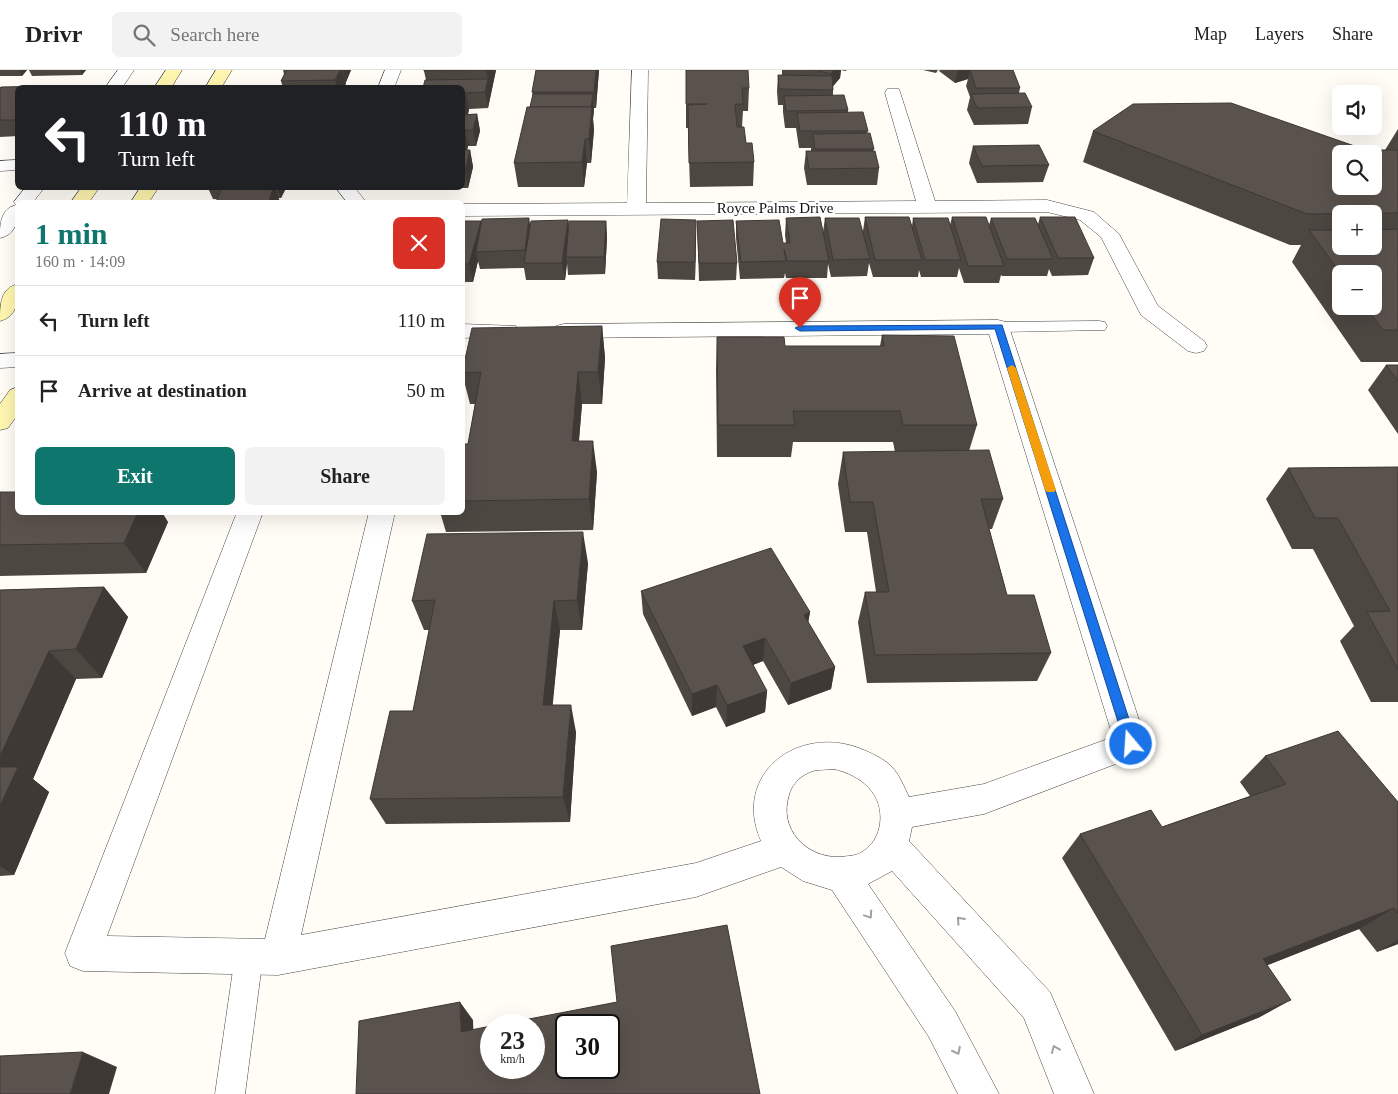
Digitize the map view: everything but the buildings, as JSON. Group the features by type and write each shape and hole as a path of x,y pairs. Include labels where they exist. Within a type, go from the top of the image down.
{"main road":[{"path":"164,85 174,70"},
{"path":"215,85 224,70"},
{"path":"0,314 15,294"},
{"path":"0,422 15,399"}],"street":[{"path":"115,85 126,70"},
{"path":"387,85 393,70"},
{"path":"636,208 640,70"},
{"path":"893,92 927,206"},
{"path":"0,166 15,165"},
{"path":"25,200 33,190"},
{"path":"347,190 355,200"},
{"name":"Royce Palms Drive","path":"465,210 1048,206 1087,216 1109,234 1149,310 1196,346"},
{"path":"0,232 15,214"},
{"path":"465,331 998,327 1131,744 894,831"},
{"path":"0,361 15,360"},
{"path":"249,515 83,953 263,957 696,880 784,850"},
{"path":"263,957 381,515"},
{"path":"834,755 855,760 874,772 888,788 896,807 894,831 879,861 862,871 842,874 820,872 801,864 784,850 773,833 769,814 770,796 779,778 794,764 813,756 834,755"},
{"path":"894,831 1037,1005 1074,1094"},
{"path":"842,874 942,1024 979,1094"}],"lane":[{"path":"998,327 1099,326"},
{"path":"230,1094 263,957"}],"slow traffic":[{"path":"1012,368 1050,490"}],"route":[{"path":"800,328 998,327 1131,744"}]}
